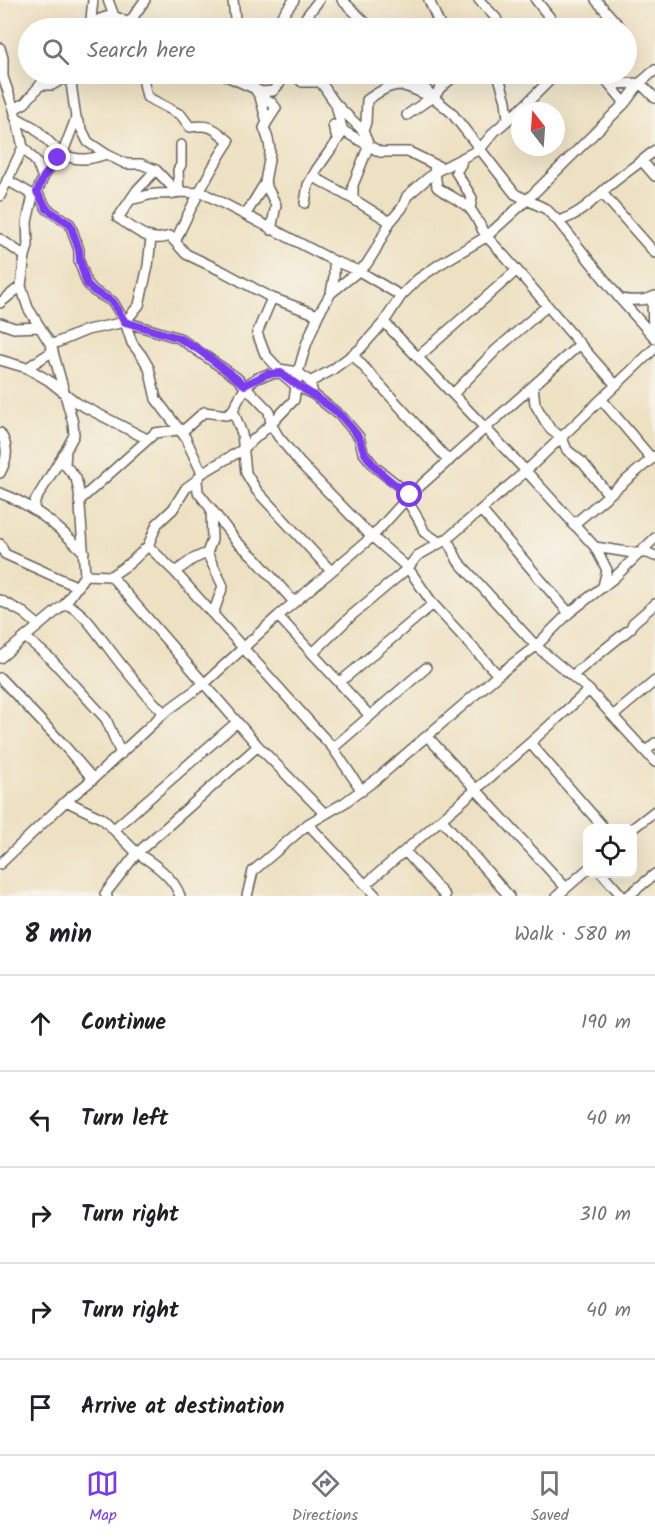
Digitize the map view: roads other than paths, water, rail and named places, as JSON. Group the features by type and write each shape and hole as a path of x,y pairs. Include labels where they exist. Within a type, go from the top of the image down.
{"street":[{"path":"92,18 93,0"},
{"path":"95,18 107,0"},
{"path":"107,0 114,16"},
{"path":"137,18 145,0"},
{"path":"234,0 235,18"},
{"path":"280,18 294,0"},
{"path":"305,18 319,0"},
{"path":"342,0 361,18"},
{"path":"429,0 437,18"},
{"path":"479,0 496,18"},
{"path":"536,0 550,18"},
{"path":"596,0 612,18"},
{"path":"103,18 114,16 118,18"},
{"path":"0,48 3,58 1,74 15,113 23,147 37,163 43,178"},
{"path":"310,382 353,355 384,322 401,296 418,279 486,237 517,209 625,103 640,83 655,70"},
{"path":"637,83 640,83 655,98"},
{"path":"15,113 41,85 54,84"},
{"path":"71,84 76,118 88,142 126,164 141,164 156,170 174,189 180,192"},
{"path":"143,84 147,97 174,110 190,127 204,125 212,127 229,141 205,181 175,242"},
{"path":"248,84 262,92 273,91 279,84"},
{"path":"321,84 336,105 363,131 369,145 353,185 353,199"},
{"path":"363,131 366,122 367,100 388,86 398,84 434,98"},
{"path":"421,84 451,112 515,194 517,209"},
{"path":"407,115 434,98 445,84"},
{"path":"501,84 508,119"},
{"path":"434,168 445,168 480,149 546,84"},
{"path":"610,84 625,103"},
{"path":"246,214 265,183 272,153 264,128 267,122 260,97 253,86"},
{"path":"305,203 308,185 340,136 336,105"},
{"path":"15,113 35,128 62,155 78,160 93,159 106,154"},
{"path":"34,508 35,501 74,435 52,348 28,308 21,286 28,246 27,222 35,193 50,166 62,155 76,118"},
{"path":"340,136 369,145 380,152 409,152 421,156 434,168 437,187"},
{"path":"180,192 178,170 181,165 181,145"},
{"path":"0,196 4,182 23,147"},
{"path":"558,221 574,215 593,202 655,150"},
{"path":"462,159 456,172 472,198 470,209"},
{"path":"642,161 655,176"},
{"path":"331,293 359,271 375,251 407,196 434,168"},
{"path":"156,170 137,190 118,218 159,241 170,236 186,254 272,298 318,315"},
{"path":"314,177 390,222"},
{"path":"4,182 35,193 47,209 70,224 87,284 113,302 125,322 132,343 148,368 156,399 185,437 199,476 198,492 237,542 254,557 294,602"},
{"path":"265,183 276,205 271,230"},
{"path":"421,184 437,187 470,209 486,237 616,385"},
{"path":"131,199 140,199 154,194 201,193 246,214 271,230 359,271 401,296"},
{"path":"602,193 655,253"},
{"path":"515,194 546,209 558,221 620,299 654,337"},
{"path":"125,322 139,305 148,266 151,238"},
{"path":"0,239 25,256"},
{"path":"85,575 111,576 130,563 148,546 157,524 173,509 186,488 199,476 243,450 294,400 298,372 306,345 318,315 331,293 334,261"},
{"path":"418,357 516,271"},
{"path":"0,303 21,286"},
{"path":"620,299 653,297 654,337"},
{"path":"272,298 257,333 265,354 279,369 298,372 310,382 313,394"},
{"path":"453,394 496,350 547,306"},
{"path":"27,368 52,348 87,330 125,322 179,338 199,350 245,385 269,411 278,436 300,463 372,537 408,568 433,604 498,675"},
{"path":"384,322 526,471 594,547 607,570 603,586"},
{"path":"0,323 14,328 39,327"},
{"path":"0,864 164,713 205,683 278,615 372,537 409,497 579,345"},
{"path":"313,653 351,616 408,568 417,556 443,541 526,471 655,348"},
{"path":"353,355 449,460"},
{"path":"0,360 27,368 48,380 77,403 147,439"},
{"path":"79,501 155,433 179,431 204,412 226,416 233,410 245,385 267,374 281,373 342,417 359,437 363,452 375,467 409,497 412,512 422,523 424,532 443,541 458,561 536,646 589,690 655,762"},
{"path":"533,386 535,404 551,430 562,438 567,450 583,463 608,494"},
{"path":"573,525 654,457 602,400"},
{"path":"233,410 242,434 246,473 257,490 331,571"},
{"path":"0,433 6,442 7,451 0,473"},
{"path":"473,440 497,442"},
{"path":"0,658 65,604 85,575 76,478 66,465 66,450"},
{"path":"0,493 34,508 84,552"},
{"path":"174,572 207,553 212,540 211,508"},
{"path":"481,510 569,613"},
{"path":"247,896 253,871 308,824 362,791 428,737 498,675 536,646 569,613 603,586 655,538"},
{"path":"0,544 5,554 78,587"},
{"path":"148,546 213,614 333,748 362,791"},
{"path":"594,547 655,556"},
{"path":"207,553 223,586 213,614"},
{"path":"392,555 417,556"},
{"path":"111,576 258,747 325,814"},
{"path":"0,600 24,613 38,625"},
{"path":"65,604 77,611 99,634 144,692 164,713"},
{"path":"340,682 433,604"},
{"path":"573,675 631,628 633,623 655,604"},
{"path":"278,615 370,716"},
{"path":"25,637 51,659 106,718 121,754"},
{"path":"333,748 426,668"},
{"path":"0,678 93,779"},
{"path":"614,715 655,681"},
{"path":"366,884 589,690"},
{"path":"114,829 237,722"},
{"path":"428,737 566,888"},
{"path":"530,743 601,824"},
{"path":"646,752 655,743"},
{"path":"106,896 105,894 137,853 258,747"},
{"path":"66,801 103,819 137,853 155,864 178,889 180,896"},
{"path":"637,826 655,811"},
{"path":"442,820 509,896"},
{"path":"308,824 376,896"},
{"path":"405,851 444,896"},
{"path":"557,896 583,873"},
{"path":"628,896 655,874"},
{"path":"606,878 622,896"}]}
